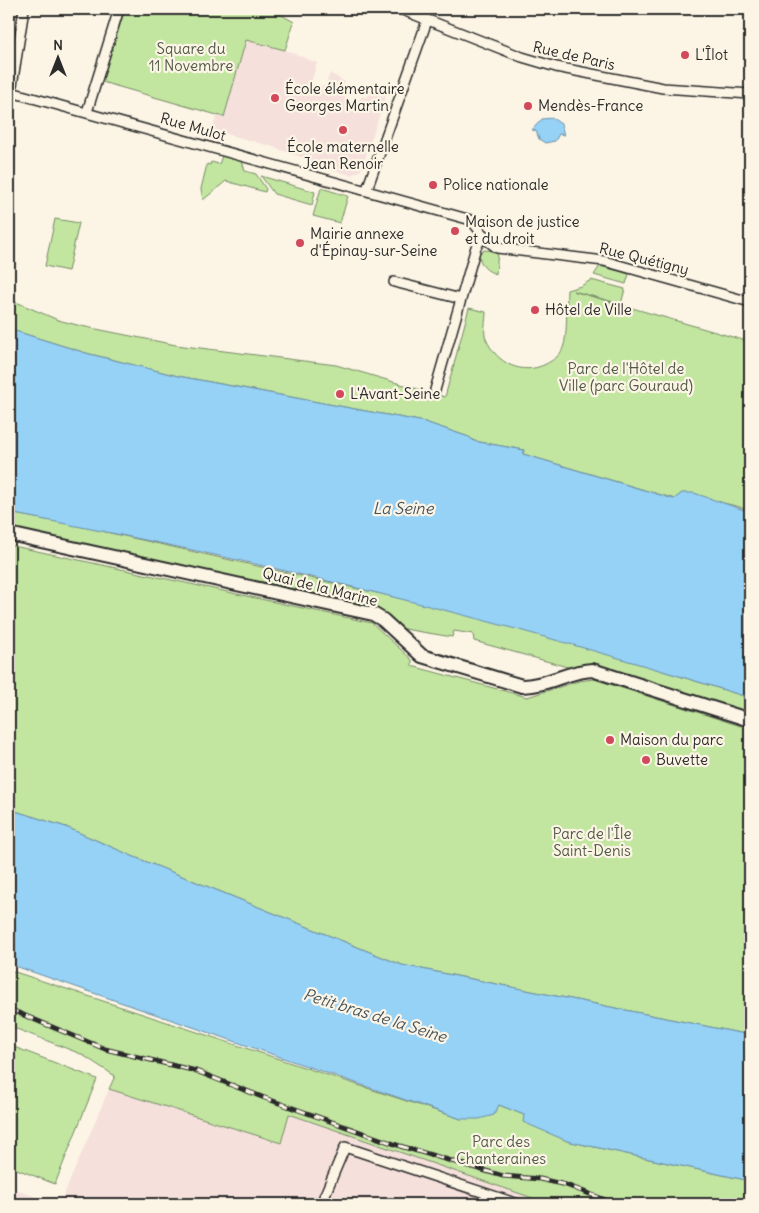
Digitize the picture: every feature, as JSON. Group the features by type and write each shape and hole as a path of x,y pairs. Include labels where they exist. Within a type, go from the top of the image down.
{"street":[{"name":"Rue Mulot","path":"24,9 11,92 367,190"},
{"path":"87,112 119,9"},
{"name":"Rue de Paris","path":"400,9 522,58 583,73 663,88 750,94"},
{"path":"367,190 427,21"},
{"name":"Rue Quétigny","path":"367,190 386,198 471,220 497,248 604,261 750,302"},
{"path":"435,390 476,247 484,235"},
{"path":"394,282 461,299"},
{"name":"Quai de la Marine","path":"9,534 373,614 383,620 422,656 522,686 537,685 592,670 750,720"},
{"path":"321,1204 345,1147 518,1204"}],"shaded area":[{"name":"École élémentaire Georges Martin","path":"246,40 285,50 317,63 311,83 325,87 330,73 345,82 339,94 357,104 362,96 367,98 368,94 386,96 361,170 351,175 307,164 307,159 270,146 212,130 217,115 224,117"},
{"path":"109,1089 280,1143 288,1114 551,1204 60,1204"},
{"path":"9,1187 55,1204 9,1204"}],"green space":[{"name":"Square du 11 Novembre","path":"125,9 271,9 294,22 285,50 246,40 224,117 102,82"},
{"path":"222,156 242,161 245,171 256,174 266,189 265,192 226,181 203,200 201,189 207,164 210,165 211,162 219,164"},
{"path":"261,176 315,192 312,205 274,194"},
{"path":"321,188 348,196 340,223 313,216"},
{"path":"55,219 79,223 68,271 45,266"},
{"path":"483,250 498,251 496,274 486,269 482,264 479,254"},
{"path":"600,266 629,274 626,284 594,275"},
{"name":"Parc de l'Hôtel de Ville (parc Gouraud)","path":"591,280 625,289 621,304 573,291 750,342 750,482 748,483 750,484 750,512 740,507 682,493 675,499 523,454 524,450 474,441 469,437 425,422 178,376 86,353 9,329 9,299 58,320 81,326 176,345 336,365 445,397 469,308 486,312 486,339 491,348 503,361 519,368 537,367 554,359 563,348 566,328 567,290 581,286"},
{"path":"9,513 75,525 417,602 570,642 750,698 750,715 601,667 571,668 474,641 473,634 454,631 452,637 398,628 376,608 9,528"},
{"name":"Parc de l'Île Saint-Denis","path":"9,545 372,623 412,660 412,666 527,697 579,681 594,679 750,729 750,1035 402,965 132,856 66,827 9,809"},
{"name":"Parc des Chanteraines","path":"9,970 461,1119 499,1105 524,1115 567,1141 750,1181 750,1204 550,1204 289,1114 281,1143 109,1089 115,1076 81,1054 9,1026"},
{"path":"9,1045 97,1079 55,1184 9,1166"}],"water":[{"path":"552,118 561,124 564,135 559,134 555,141 545,143 539,139 536,131 532,130 542,119"},
{"name":"La Seine","path":"9,329 86,353 178,376 425,422 469,437 474,441 524,450 523,454 674,499 682,493 694,493 750,512 750,698 567,643 382,594 196,551 9,513"},
{"name":"Petit bras de la Seine","path":"9,809 66,827 132,856 402,965 750,1035 750,1181 567,1141 523,1122 524,1115 499,1105 494,1115 479,1119 461,1119 9,964"}],"railway":[{"path":"9,1009 105,1049 196,1071 262,1097 400,1146 503,1176 540,1179 566,1185 616,1204"}],"place":[{"name":"L'Îlot","path":"685,55"},
{"name":"École élémentaire Georges Martin","path":"275,98"},
{"name":"Mendès-France","path":"528,106"},
{"name":"École maternelle Jean Renoir","path":"343,130"},
{"name":"Police nationale","path":"433,185"},
{"name":"Maison de justice et du droit","path":"455,231"},
{"name":"Mairie annexe d'Épinay-sur-Seine","path":"300,243"},
{"name":"Hôtel de Ville","path":"535,310"},
{"name":"L'Avant-Seine","path":"340,394"},
{"name":"Maison du parc","path":"610,740"},
{"name":"Buvette","path":"646,760"}]}
